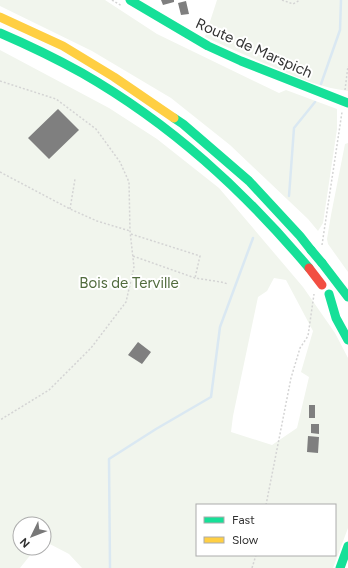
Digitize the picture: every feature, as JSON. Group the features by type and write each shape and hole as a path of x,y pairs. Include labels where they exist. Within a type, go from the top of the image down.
{"main road":[{"name":"Route de Marspich","path":"130,0 208,46 241,61 346,102"},
{"path":"0,17 63,46 114,77 183,124 249,181 300,236 348,297"},
{"path":"0,33 55,59 108,88 179,139 222,175 277,231 309,268 348,322"},
{"path":"329,294 336,318 348,340"},
{"path":"340,568 348,546"}],"path":[{"path":"282,0 293,4 300,0"},
{"path":"323,238 346,102 348,66"},
{"path":"0,81 56,99 96,129 120,162 129,182 130,231 134,267 126,302 90,348 49,390 0,420"},
{"path":"0,172 70,209 97,221 130,231"},
{"path":"70,209 75,178"},
{"path":"131,234 200,256 195,278"},
{"path":"132,256 195,278 228,284"},
{"path":"266,504 291,378 300,348 308,336 312,302"},
{"path":"252,568 256,556"}],"green space":[{"path":"0,0 105,0 157,34 279,93 286,90 337,109 337,129 323,223 318,231 308,219 230,145 171,98 92,51 0,6"},
{"path":"217,0 348,0 348,91 330,88 304,80 205,37"},
{"name":"Bois de Terville","path":"0,50 109,108 157,139 219,188 303,287 335,333 348,358 348,528 333,568 82,568 69,554 52,545 52,516 12,516 12,556 30,556 20,568 0,568","holes":["274,278 286,280 313,331 301,372 309,377 297,428 272,445 231,432 258,297 267,291"]},
{"path":"348,143 348,272 328,244 327,239 345,144"}],"building":[{"path":"161,0 174,0 174,2 163,5"},
{"path":"186,1 189,14 181,15 178,3"},
{"path":"58,109 79,130 49,159 28,138"},
{"path":"138,342 151,352 142,364 128,355"},
{"path":"309,405 315,405 315,418 309,418"},
{"path":"311,424 319,424 319,434 311,433"},
{"path":"308,436 319,437 318,453 307,452"}],"waterway":[{"path":"321,84 340,30 341,0"},
{"path":"289,196 294,128 315,102"},
{"path":"110,568 109,459 156,429 211,397 220,327 253,238"}],"traffic: fast":[{"path":"130,0 208,46 241,61 348,103"},
{"path":"0,33 82,73 146,114 204,160 232,185 284,239 309,268"},
{"path":"174,118 249,181 311,250"},
{"path":"311,250 322,263"},
{"path":"322,263 348,297"},
{"path":"329,294 336,318 348,340"},
{"path":"340,568 348,546"}],"traffic: slow":[{"path":"0,17 63,46 114,77 174,118"}],"traffic: jam":[{"path":"309,268 322,285"}]}
